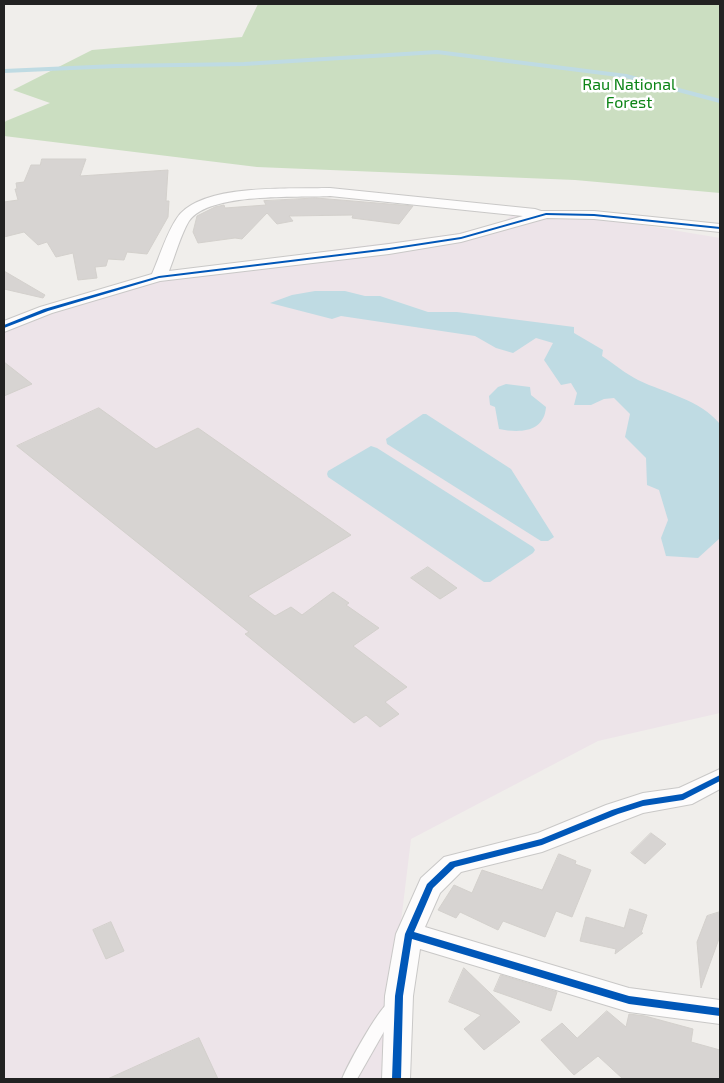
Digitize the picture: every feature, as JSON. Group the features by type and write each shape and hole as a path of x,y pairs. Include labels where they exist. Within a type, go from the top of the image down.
{"street":[{"path":"159,277 183,219 197,206 228,196 330,192 364,194 546,214 594,215 720,228"},
{"path":"4,327 46,310 159,277 389,249 461,238 546,214"},
{"path":"396,1079 398,996 409,934 430,886 452,864 542,842 615,812 643,803 683,797 720,778"},
{"path":"409,934 628,1000 720,1012"}],"lane":[{"path":"349,1079 375,1032 398,996"}],"shaded area":[{"path":"519,210 613,220 720,238 720,713 598,741 411,839 382,1079 4,1079 4,325 161,276 213,270 294,255 454,234 503,222"}],"green space":[{"name":"Rau National Forest","path":"258,4 720,4 720,193 575,180 257,167 4,136 4,123 6,121 50,103 13,90 92,50 242,37"}],"water":[{"path":"315,291 345,291 365,296 380,296 428,312 457,312 574,327 574,333 603,350 602,356 624,372 692,403 712,416 720,424 720,538 698,558 666,556 661,538 668,520 659,490 647,485 646,458 625,437 630,414 614,398 604,399 591,405 574,405 577,393 571,383 561,385 544,360 553,343 536,338 513,353 496,348 475,336 341,316 332,319 270,303 292,295"},
{"path":"506,384 530,387 531,395 546,407 541,422 522,431 499,429 495,407 490,405 489,396 498,387"},
{"path":"423,414 426,414 511,469 554,537 548,541 541,541 387,444 386,439"},
{"path":"371,446 377,448 535,550 490,582 484,582 328,477 328,471"}],"building":[{"path":"42,159 86,159 80,176 168,170 166,201 169,201 168,217 147,254 127,252 124,260 108,259 106,266 95,267 97,278 78,280 73,253 56,257 47,242 38,245 24,232 4,237 4,202 18,200 15,189 17,189 16,183 24,182 31,165 40,165"},
{"path":"316,198 413,206 399,224 352,218 353,215 289,216 293,221 277,224 267,213 242,239 235,238 198,243 193,232 197,216 215,207 224,205 225,208 266,205 264,201"},
{"path":"4,271 45,295 43,298 4,289"},
{"path":"4,362 32,384 4,396"},
{"path":"99,408 156,449 198,428 351,535 248,596 275,616 291,607 302,615 333,592 349,603 346,605 379,628 353,646 407,687 385,702 399,714 380,727 366,715 354,723 245,634 249,632 17,446"},
{"path":"428,567 457,588 440,599 411,578"},
{"path":"651,833 666,844 645,864 631,853"},
{"path":"559,854 576,861 575,864 591,870 572,917 556,911 545,937 503,921 498,930 460,912 456,918 438,910 454,885 472,893 482,870 542,890"},
{"path":"630,909 647,915 641,933 643,933 615,954 616,949 580,941 586,917 624,928"},
{"path":"720,912 720,936 701,988 697,942 707,916"},
{"path":"111,922 124,951 106,959 93,930"},
{"path":"464,968 520,1022 484,1050 464,1029 481,1015 449,1002"},
{"path":"501,975 557,992 551,1011 494,991"},
{"path":"607,1011 626,1027 629,1014 645,1016 693,1029 691,1042 720,1050 720,1079 623,1079 598,1056 574,1075 541,1040 562,1023 577,1038"},
{"path":"199,1038 218,1079 108,1079"}],"waterway":[{"path":"4,71 116,66 244,64 437,52 626,76 720,101"}],"cycle path":[{"path":"4,327 46,310 159,277 389,249 461,238 546,214 594,215 720,228"},
{"path":"396,1079 399,996 409,934 430,886 453,864 542,842 615,812 643,803 683,797 720,778"},
{"path":"409,934 629,1000 720,1012"}]}
